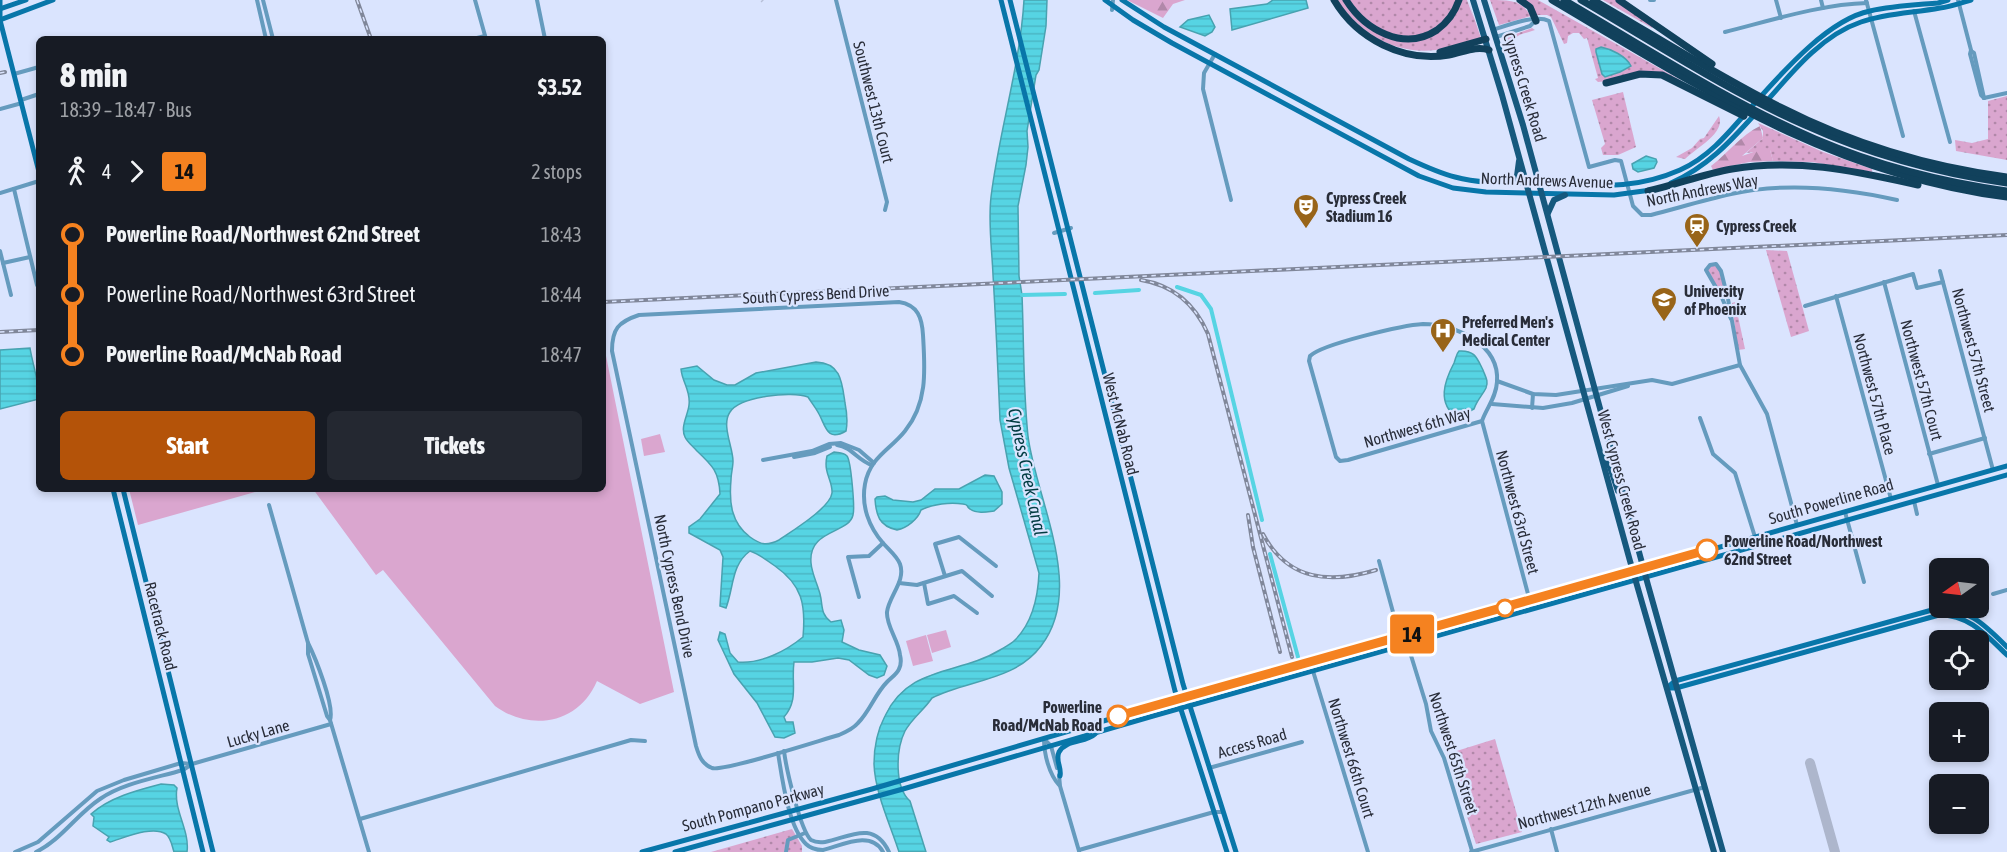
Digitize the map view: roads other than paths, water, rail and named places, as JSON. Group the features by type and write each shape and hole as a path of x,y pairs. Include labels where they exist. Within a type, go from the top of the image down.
{"highway":[{"path":"1334,0 1348,19 1369,37 1392,49 1437,57 1477,48 1489,50"},
{"path":"1346,0 1356,13 1373,28 1391,37 1404,39 1422,37 1437,29 1451,16 1459,0"},
{"path":"1520,0 1530,7 1536,21"},
{"path":"1552,0 1748,113 1797,137"},
{"path":"1564,0 1752,109 1811,137 1896,168 1950,182 2007,191"},
{"path":"1581,0 1750,98 1805,125 1868,150 1907,162 2007,183"},
{"path":"1593,0 1764,99 1830,130 1882,149 1948,166 2007,177"},
{"path":"1619,0 1764,99"},
{"path":"1420,55 1447,51 1485,36"},
{"path":"1606,82 1640,74 1662,75 1767,127 1868,165 1942,186"},
{"path":"1648,191 1724,170 1781,164 1831,167 1919,184 2007,197"}],"main road":[{"path":"0,0 0,20 36,152"},
{"path":"0,9 26,0"},
{"path":"0,20 53,0"},
{"name":"West McNab Road","path":"1001,0 1057,232 1178,699 1227,852"},
{"name":"West McNab Road","path":"1010,0 1187,696 1236,852"},
{"name":"North Andrews Avenue","path":"1105,0 1155,33 1419,176 1464,190 1565,195 1630,194 1648,191 1683,177 1701,167 1724,149 1778,88 1831,37 1860,22 1947,0"},
{"name":"North Andrews Avenue","path":"1122,0 1149,19 1429,169 1466,180 1628,186 1661,177 1687,166 1714,148 1774,82 1828,32 1868,11 1940,8 1971,0"},
{"name":"Cypress Creek Road","path":"1473,0 1527,183"},
{"name":"Cypress Creek Road","path":"1484,0 1519,110 1539,183"},
{"path":"1006,19 1014,16"},
{"path":"1485,36 1494,33"},
{"path":"1510,183 1517,176 1520,158"},
{"name":"West Cypress Creek Road","path":"1527,183 1633,571 1714,852"},
{"name":"West Cypress Creek Road","path":"1539,183 1675,685 1723,852"},
{"path":"1547,213 1554,200 1565,195"},
{"path":"1079,310 1087,308"},
{"path":"1601,456 1610,467 1618,491 1625,495"},
{"path":"1994,478 2005,466"},
{"name":"South Powerline Road","path":"901,780 1187,696 2005,466"},
{"path":"1982,482 1993,470"},
{"name":"South Powerline Road","path":"903,789 1181,708 2007,475"},
{"path":"1934,496 1938,485"},
{"name":"Racetrack Road","path":"114,492 203,852"},
{"name":"Racetrack Road","path":"124,492 213,852"},
{"path":"1790,536 1797,525 1807,531"},
{"path":"1731,553 1742,540"},
{"path":"1667,688 1765,660 1800,653 1932,610 1959,611 1978,619 2007,647"},
{"path":"1765,660 1784,651 1905,620 1939,615 1957,617 1974,625 2007,656"},
{"path":"1060,777 1058,759 1060,750 1092,738 1097,732"},
{"name":"South Pompano Parkway","path":"642,852 901,780"},
{"name":"South Pompano Parkway","path":"678,851 903,789"}],"street":[{"path":"257,0 265,36"},
{"path":"263,0 272,36"},
{"path":"475,0 486,36"},
{"path":"537,0 544,36"},
{"name":"Southwest 13th Court","path":"836,0 887,202 885,210"},
{"path":"1776,0 1781,18"},
{"path":"1821,0 1823,8"},
{"path":"1725,32 1823,8 1866,2 1903,136"},
{"path":"1958,2 1978,85 1984,98 2007,93"},
{"path":"1913,8 1950,142"},
{"name":"North Andrews Way","path":"1536,21 1545,19 1551,24 1589,167 1615,160 1621,161 1636,211 1647,216 1732,193 1757,189 1822,188 1897,200"},
{"path":"1494,33 1527,20 1536,21"},
{"path":"1494,33 1530,26 1536,21"},
{"path":"1215,54 1204,73 1203,89 1231,200"},
{"path":"14,74 36,68"},
{"path":"0,109 36,95"},
{"path":"0,193 36,182"},
{"path":"14,189 36,281"},
{"path":"1057,232 1069,229"},
{"path":"0,251 11,295"},
{"path":"3,263 30,257"},
{"path":"1731,319 1706,270 1710,265 1716,264 1721,271 1731,319 1740,365 1767,414 1797,525"},
{"name":"Northwest 57th Street","path":"1940,271 1993,470"},
{"path":"1805,306 1913,274 1917,288 1943,282"},
{"name":"Northwest 57th Court","path":"1884,282 1938,485"},
{"name":"Northwest 57th Place","path":"1836,296 1891,499"},
{"name":"South Cypress Bend Drive","path":"612,338 616,328 626,319 639,315 899,302 908,303 915,308 922,324 924,391 920,405 905,431 881,453 873,464 866,477 864,503 871,525 882,543 900,562 901,576 887,611 901,663 896,673 876,694 859,723 850,731 784,751"},
{"name":"Northwest 6th Way","path":"1597,392 1586,399 1552,407 1532,408 1492,404 1482,421 1348,460 1340,460 1336,457 1310,356 1321,349 1404,326 1438,324 1464,333 1485,349 1493,360 1497,381 1533,394 1597,392 1652,380 1671,384 1740,365"},
{"name":"North Cypress Bend Drive","path":"612,338 612,351 699,757 711,767 719,769 784,751"},
{"path":"1492,404 1497,381"},
{"path":"1532,408 1533,394"},
{"path":"1701,418 1713,454 1735,473 1755,537"},
{"name":"Northwest 63rd Street","path":"1482,421 1532,609"},
{"path":"1929,454 1985,438"},
{"path":"764,462 808,455 837,445 847,447 859,460 873,464"},
{"path":"1914,501 1917,514"},
{"path":"269,505 308,642 310,660 327,716 331,722 369,852"},
{"path":"1845,512 1864,582"},
{"path":"945,576 935,544 959,537 996,566"},
{"path":"859,597 848,557 869,556 882,543"},
{"name":"Northwest 65th Street","path":"1379,561 1401,637 1409,649 1426,704 1431,731 1444,758 1471,852"},
{"path":"898,583 916,585 962,571 992,596"},
{"path":"924,583 928,604 954,596 977,613"},
{"path":"1993,594 2007,590"},
{"name":"Northwest 66th Court","path":"1313,671 1368,852"},
{"name":"Lucky Lane","path":"192,764 331,722"},
{"path":"1044,739 1060,777 1060,786 1079,851 1214,812 1223,812"},
{"path":"360,819 631,740 645,741"},
{"name":"Access Road","path":"1209,768 1302,742"},
{"path":"1047,747 1053,779 1060,786"},
{"path":"784,751 798,810 805,833 810,839 823,844 870,834 880,838 889,852"},
{"path":"778,753 793,820 798,835 805,843 816,850 869,840 878,844 883,852"},
{"path":"15,852 38,842 97,791 124,780 181,763 192,764"},
{"path":"36,852 54,840 101,797 127,786 183,770 192,764"},
{"name":"Northwest 12th Avenue","path":"1471,852 1705,787"},
{"path":"1551,829 1557,852"},
{"path":"786,852 788,840 805,833"},
{"path":"678,851 679,842"}],"water":[{"name":"Cypress Creek Canal","path":"1024,0 1047,0 1046,26 1027,131 1026,165 1018,206 1019,276 1022,295 1028,436 1054,543 1059,571 1059,598 1054,623 1041,646 1030,658 1004,673 932,698 908,726 898,757 899,777 901,787 910,801 926,852 899,852 875,775 875,745 885,716 895,700 921,679 984,658 1013,641 1021,633 1030,617 1037,591 1039,573 1009,468 1000,420 990,226 995,172 1018,50"},
{"path":"1273,0 1306,0 1308,8 1232,30 1230,9 1267,4"},
{"path":"1209,15 1215,27 1205,36 1180,27 1188,20"},
{"path":"1601,47 1626,59 1631,66 1605,77 1602,74 1596,52 1596,49"},
{"path":"1646,156 1656,159 1654,168 1638,172 1633,169 1632,164"},
{"path":"30,348 36,375 36,400 0,409 0,350"},
{"path":"1459,351 1469,352 1475,356 1487,383 1474,409 1457,418 1447,406 1444,392 1447,378"},
{"path":"816,362 831,366 839,375 846,410 846,431 831,434 808,397 800,395 767,396 744,402 736,407 730,412 727,423 733,455 731,504 735,519 754,540 767,544 779,540 810,519 830,499 832,489 826,467 827,456 834,452 847,456 852,485 853,515 844,526 822,538 816,544 812,552 811,563 825,616 831,622 841,620 844,630 842,642 859,650 880,655 887,666 884,675 877,678 869,675 849,660 838,658 794,662 793,698 789,711 784,717 786,722 793,722 795,733 784,738 775,737 757,703 734,674 718,640 720,632 725,634 730,653 738,662 764,659 781,652 803,637 803,605 797,588 791,580 763,557 750,551 736,570 726,608 720,606 723,557 720,550 689,533 689,527 700,519 720,494 714,470 687,441 684,433 689,400 681,369 697,366 714,380 727,385 735,385 756,373"},
{"path":"985,475 994,476 1002,492 1002,504 994,511 976,512 958,503 936,505 921,510 912,523 897,530 882,523 876,510 875,499 877,497 885,496 893,500 913,502 921,500 935,489 959,489"},
{"path":"161,784 174,785 177,788 177,804 186,836 187,852 174,852 169,838 160,832 138,833 110,842 107,840 109,837 93,826 94,817 91,814 107,803"}],"waterway":[{"path":"1177,287 1201,295 1211,309 1262,520"},
{"path":"1095,293 1139,290"},
{"path":"1022,295 1065,294"},
{"path":"1270,554 1298,657"}],"railway":[{"path":"357,0 370,36"},
{"path":"0,73 5,72"},
{"path":"606,302 2007,235"},
{"path":"1141,280 1163,286 1181,298 1203,323 1208,334 1292,657"},
{"path":"0,332 36,330"},
{"path":"1248,515 1253,547 1280,652"},
{"path":"1263,534 1273,550 1285,561 1298,570 1312,575 1342,577 1376,570"}],"place":[{"name":"Cypress Creek Stadium 16","path":"1306,230"},
{"name":"Cypress Creek","path":"1697,249"},
{"name":"University of Phoenix","path":"1664,323"},
{"name":"Preferred Men's Medical Center","path":"1443,354"},
{"name":"Powerline Road/Northwest 62nd Street","path":"1707,550"},
{"name":"Powerline Road/McNab Road","path":"1118,716"}]}
